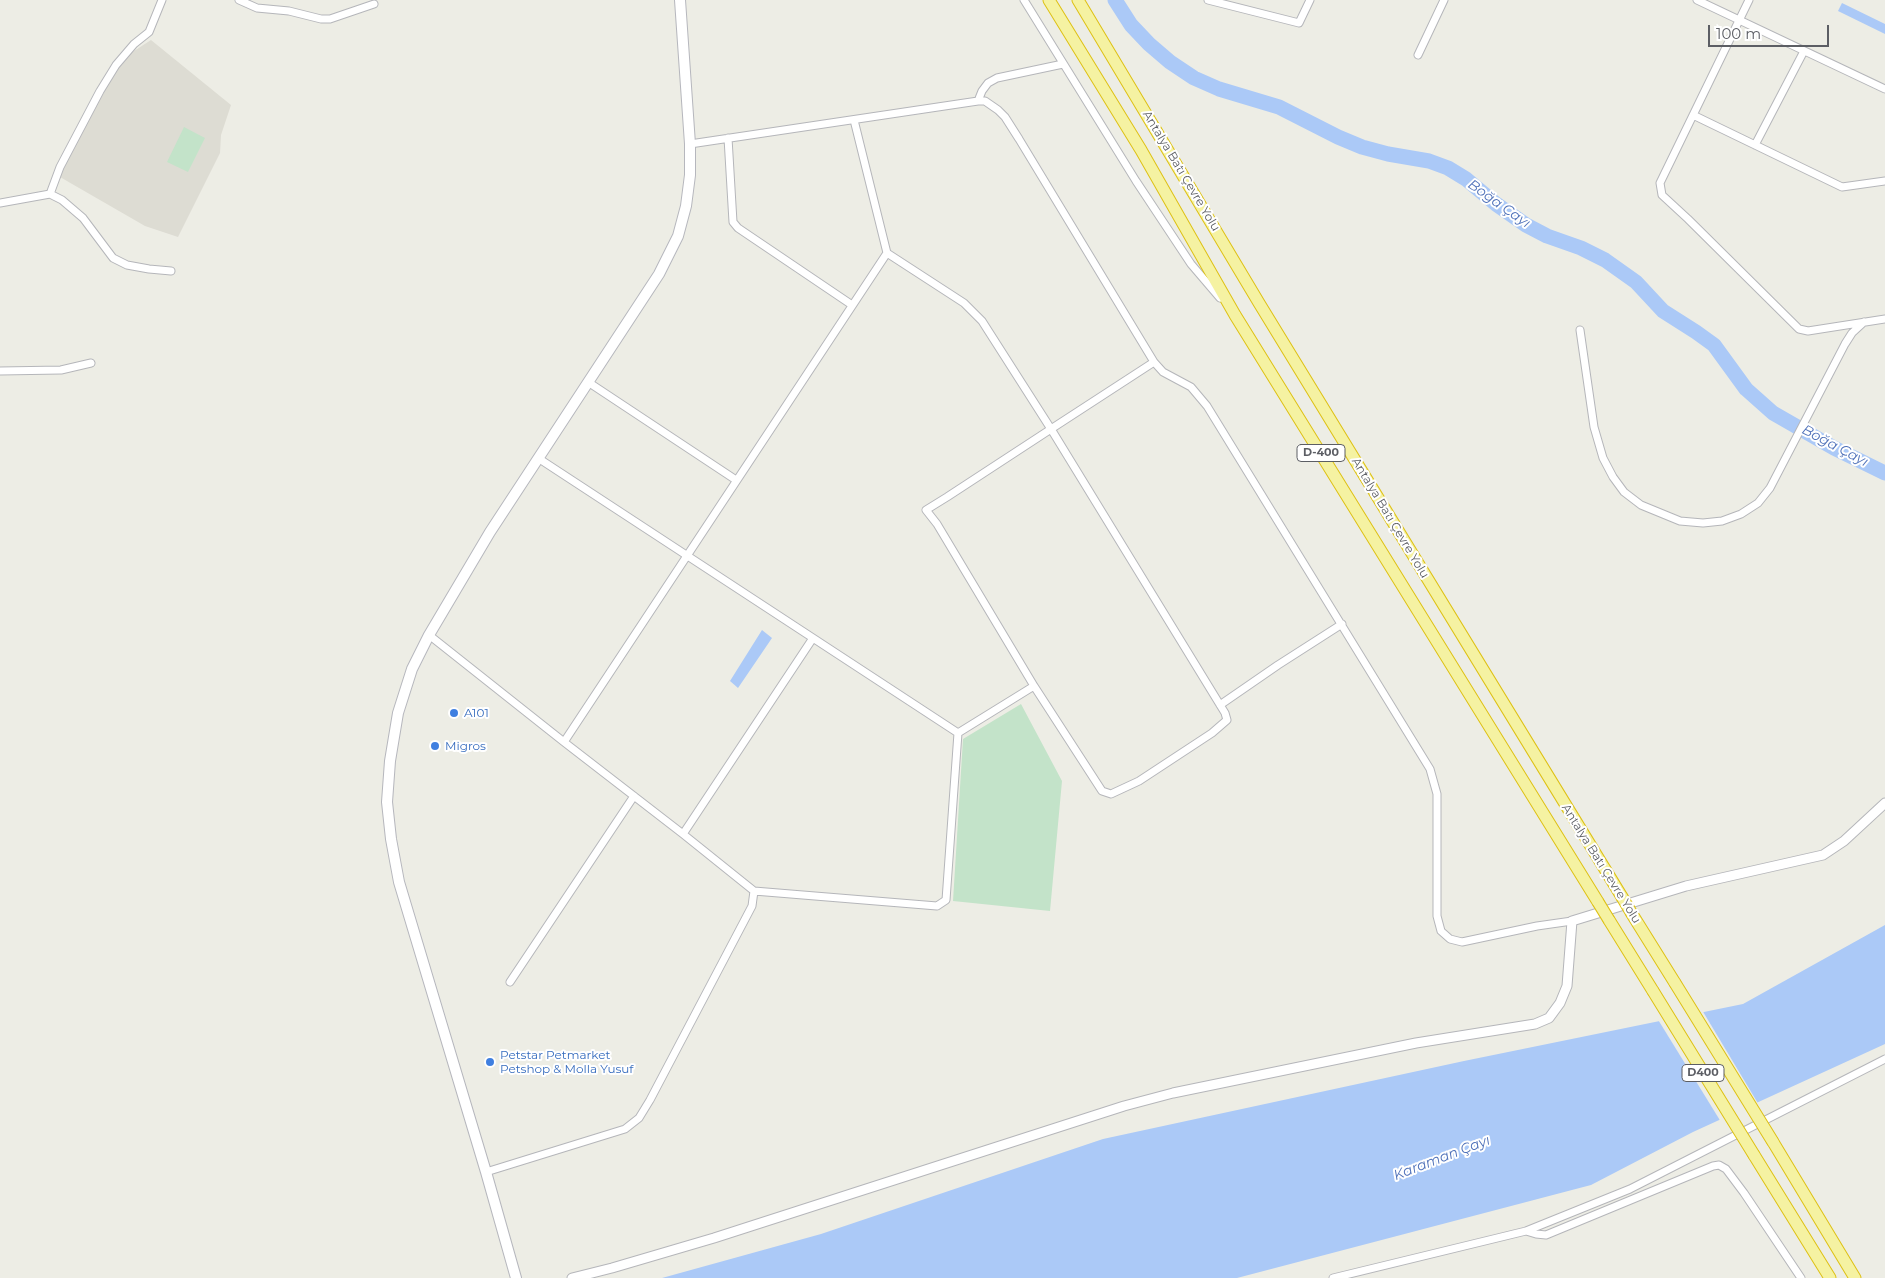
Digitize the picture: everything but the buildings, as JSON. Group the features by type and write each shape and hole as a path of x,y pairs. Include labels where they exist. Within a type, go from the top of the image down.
{"highway":[{"name":"D-400","path":"1049,0 1141,150 1235,314 1598,902"},
{"name":"Antalya Batı Çevre Yolu","path":"1078,0 1259,303 1855,1278"},
{"name":"D400","path":"1598,902 1830,1278"}],"main road":[{"path":"516,1278 399,882 391,839 387,802 390,761 398,712 412,669 429,635 490,532 659,274 678,236 686,206 690,174 690,144 680,0"}],"street":[{"path":"50,194 60,166 100,91 116,65 134,44 149,32 162,0"},
{"path":"238,0 257,8 289,11 321,19 374,4"},
{"path":"1024,0 1136,181 1191,264 1235,314"},
{"path":"1208,0 1299,23 1310,0"},
{"path":"1418,55 1444,0"},
{"path":"1697,0 1885,89"},
{"path":"1749,0 1660,183 1662,195 1798,329 1808,331 1885,319"},
{"path":"1755,145 1804,51"},
{"path":"978,101 982,90 988,83 997,78 1064,64"},
{"path":"690,144 978,101 993,105 1005,117 1154,362 1163,372 1191,387 1208,406 1430,769 1437,794 1437,916 1441,930 1450,938 1462,942 1537,926 1572,921 1686,886 1823,855 1844,841 1885,803"},
{"path":"1694,115 1842,187 1885,181"},
{"path":"854,120 886,253 964,304 982,321 1051,429 1220,705 1227,720 1212,733 1140,781 1111,794 1102,791 1034,686 937,524 926,510 1051,429 1154,362"},
{"path":"728,138 733,222 738,228 852,305"},
{"path":"0,202 50,194 62,200 83,218 113,258 127,265 172,271"},
{"path":"564,742 886,253"},
{"path":"1580,330 1594,427 1602,458 1613,477 1624,492 1641,505 1680,521 1703,523 1722,521 1741,514 1758,503 1770,488 1844,344 1864,322"},
{"path":"0,371 61,370 91,363"},
{"path":"588,382 736,480"},
{"path":"538,458 958,733"},
{"path":"1220,705 1342,624"},
{"path":"429,635 754,892 937,906 946,900 958,733"},
{"path":"683,834 813,638"},
{"path":"958,733 1034,686"},
{"path":"510,982 634,796"},
{"path":"486,1172 625,1129 639,1118 752,906 754,892"},
{"path":"572,1278 714,1238 1124,1106 1173,1093 1416,1044 1535,1024 1549,1018 1560,1003 1567,986 1572,921"},
{"path":"1333,1278 1526,1231 1630,1189 1885,1060"},
{"path":"1526,1231 1546,1235 1713,1166 1719,1166 1726,1169 1744,1193 1801,1278"}],"shaded area":[{"path":"151,40 231,105 221,135 220,153 178,237 145,226 60,177 63,167 117,68 131,53"}],"green space":[{"path":"184,127 205,138 188,172 167,162"},
{"path":"1021,704 1062,781 1050,911 953,901 963,739"}],"water":[{"path":"1842,3 1885,24 1885,34 1838,11"},
{"path":"762,630 772,638 738,688 730,681"},
{"name":"Karaman Çayı","path":"1885,925 1885,1044 1693,1132 1591,1185 1237,1278 662,1278 821,1234 1103,1139 1464,1061 1743,1004"}],"pier":[{"path":"1702,1010 1759,1105 1721,1122 1657,1018"}],"waterway":[{"name":"Boğa Çayı","path":"1115,0 1131,25 1149,44 1170,62 1194,78 1219,89 1279,107 1362,147 1388,154 1429,161 1448,168 1466,179 1496,204 1526,225 1547,236 1581,248 1605,260 1636,282 1663,311 1714,345 1746,389 1773,413 1834,448 1885,473"}],"place":[{"name":"A101","path":"454,713"},
{"name":"Migros","path":"435,746"},
{"name":"Petstar Petmarket Petshop & Molla Yusuf","path":"490,1062"}]}
